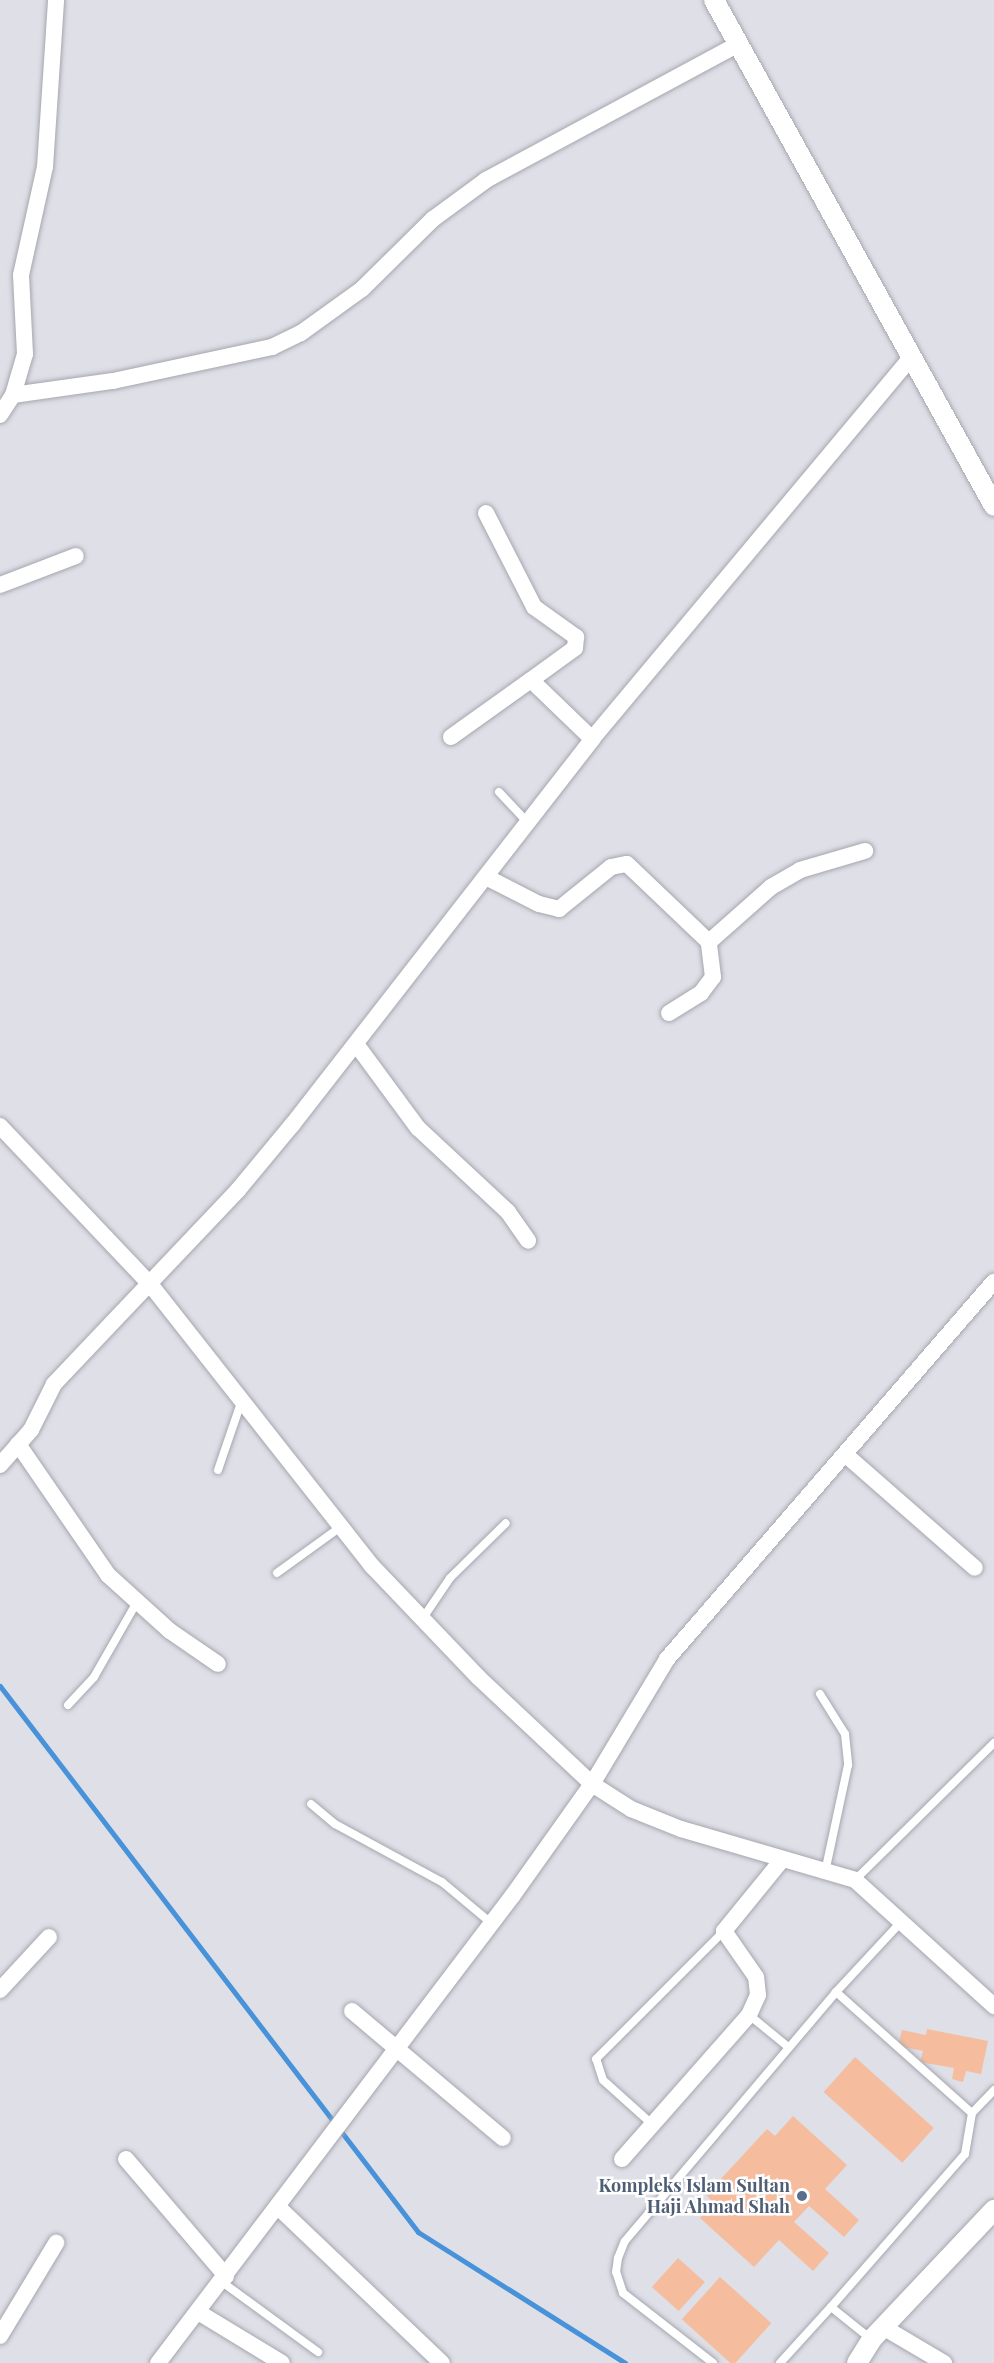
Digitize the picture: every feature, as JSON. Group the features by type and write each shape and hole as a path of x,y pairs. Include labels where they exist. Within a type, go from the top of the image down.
{"street":[{"path":"0,415 13,395 27,340 21,276 45,167 56,0"},
{"path":"714,0 910,358 994,506"},
{"path":"13,395 113,381 272,347 301,333 362,289 433,219 486,180 738,44"},
{"path":"0,1465 31,1430 54,1384 238,1190 356,1044 592,740 910,358"},
{"path":"452,737 575,648 576,637 534,607 486,513"},
{"path":"0,585 76,556"},
{"path":"531,680 592,740"},
{"path":"709,942 771,887 800,870 865,851"},
{"path":"486,877 539,904 560,909 611,867 627,864 709,942 713,977 701,993 669,1013"},
{"path":"356,1044 418,1128 508,1212 528,1241"},
{"path":"0,1126 150,1284 339,1528 478,1677 592,1784 631,1809 781,1861 826,1868 855,1880 902,1920 994,2006"},
{"path":"158,2363 320,2154 592,1784 667,1659 994,1282"},
{"path":"18,1444 88,1549 136,1602 218,1664"},
{"path":"846,1455 975,1568"},
{"path":"622,2159 749,2015 758,1995 756,1977 724,1931 781,1861"},
{"path":"0,1990 49,1937"},
{"path":"352,2011 503,2138"},
{"path":"126,2159 224,2279"},
{"path":"279,2207 442,2363"},
{"path":"857,2363 877,2333 994,2210"},
{"path":"0,2336 56,2243"},
{"path":"198,2312 282,2363"},
{"path":"877,2333 944,2363"}],"lane":[{"path":"499,792 529,824"},
{"path":"218,1470 242,1403"},
{"path":"423,1618 450,1578 506,1523"},
{"path":"277,1573 339,1528"},
{"path":"69,1705 94,1677 136,1602"},
{"path":"820,1694 845,1734 848,1765 826,1868"},
{"path":"855,1880 994,1743"},
{"path":"311,1804 334,1824 442,1882 490,1923"},
{"path":"713,2363 623,2293 616,2272 618,2258 625,2241 787,2046 902,1920"},
{"path":"653,2125 603,2080 596,2059 724,1931"},
{"path":"836,1992 972,2113"},
{"path":"749,2015 787,2046"},
{"path":"780,2363 964,2154 972,2113 994,2090"},
{"path":"224,2279 318,2352"},
{"path":"831,2307 877,2333"}],"building":[{"path":"927,2029 988,2041 981,2074 966,2071 963,2082 952,2079 954,2068 920,2062 923,2051 898,2046 902,2030 926,2035"},
{"path":"855,2057 934,2128 902,2163 824,2092"},
{"path":"793,2116 847,2165 825,2189 859,2220 844,2237 809,2206 794,2222 829,2253 813,2271 779,2240 754,2267 700,2218 714,2203 706,2195 767,2129 775,2136"},
{"path":"678,2258 705,2282 679,2311 652,2287"},
{"path":"720,2277 771,2323 735,2363 730,2363 682,2319"}],"waterway":[{"path":"0,1686 418,2232 625,2363"}],"place":[{"name":"Kompleks Islam Sultan Haji Ahmad Shah","path":"802,2196"}]}
